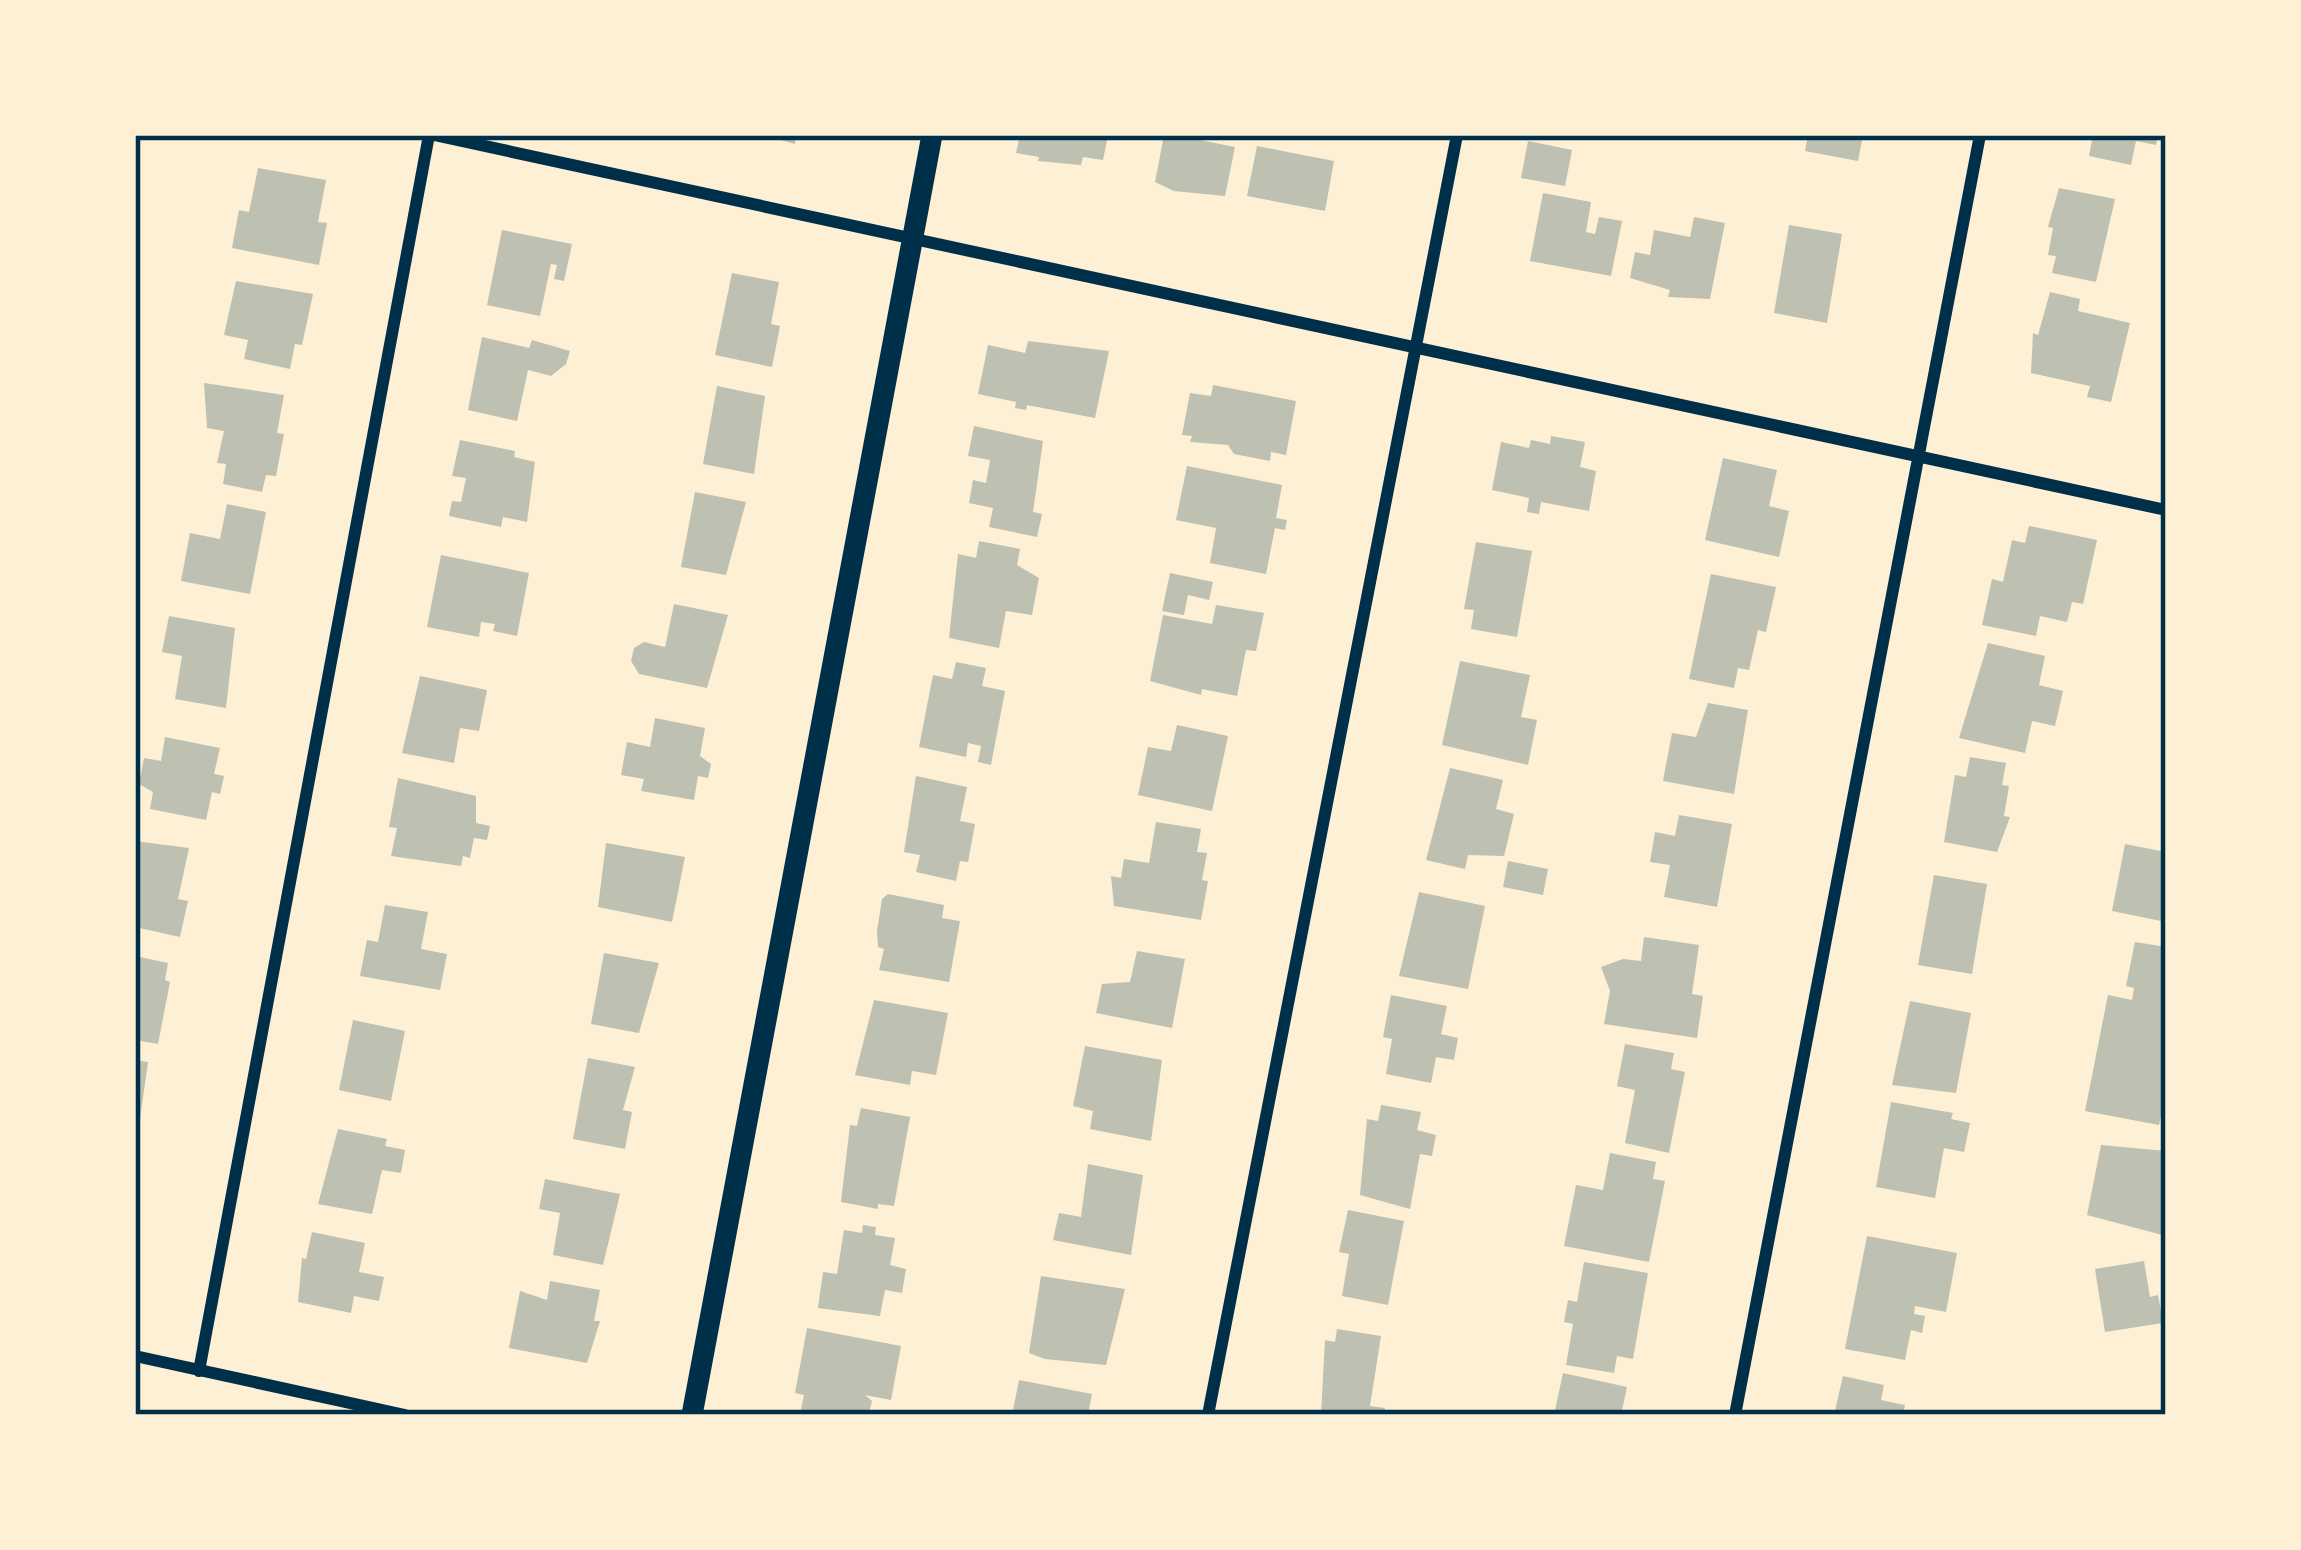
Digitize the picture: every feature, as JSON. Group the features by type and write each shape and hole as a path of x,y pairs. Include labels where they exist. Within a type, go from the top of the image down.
{"street":[{"path":"199,1371 432,135 1417,344 2166,510"},
{"path":"692,1415 932,135"},
{"path":"1208,1415 1457,135"},
{"path":"1735,1415 1980,135"},
{"path":"135,1357 405,1415"}],"building":[{"path":"763,135 796,135 795,144"},
{"path":"1020,135 1108,135 1103,160 1083,157 1081,165 1038,161 1039,157 1016,153"},
{"path":"1164,135 1201,135 1200,140 1235,147 1225,196 1174,191 1155,182"},
{"path":"1808,135 1863,135 1858,161 1805,151"},
{"path":"2093,135 2158,135 2156,145 2136,141 2131,165 2089,156"},
{"path":"1528,141 1572,150 1565,186 1521,178"},
{"path":"1257,146 1334,161 1325,211 1247,196"},
{"path":"258,168 326,180 318,222 327,223 319,265 232,248 239,210 249,212"},
{"path":"2059,188 2115,199 2096,282 2052,273 2056,256 2048,255 2053,228 2048,227"},
{"path":"1543,193 1591,202 1586,232 1595,234 1599,217 1622,221 1611,276 1530,261"},
{"path":"1694,217 1725,223 1710,299 1668,297 1670,290 1630,278 1635,252 1650,255 1654,230 1690,237"},
{"path":"1789,225 1842,234 1827,323 1774,313"},
{"path":"502,230 572,244 564,281 554,279 557,265 551,264 540,316 487,305"},
{"path":"732,273 779,282 771,324 780,326 772,367 715,355"},
{"path":"236,281 313,294 302,345 295,344 290,369 244,359 248,340 224,335"},
{"path":"2050,292 2080,299 2078,311 2130,323 2111,402 2087,397 2090,386 2031,373 2033,333 2038,335"},
{"path":"482,337 529,348 532,340 570,351 566,364 551,376 528,370 517,421 468,410"},
{"path":"1028,341 1109,351 1095,418 1027,405 1026,410 1015,408 1016,402 978,394 988,345 1025,353"},
{"path":"204,383 284,395 277,433 284,434 276,476 266,475 262,492 223,484 226,464 217,463 224,431 207,428"},
{"path":"1213,385 1296,401 1286,455 1271,452 1270,461 1234,454 1228,445 1190,442 1192,436 1182,435 1190,393 1211,396"},
{"path":"717,386 765,396 754,474 703,464"},
{"path":"974,426 1043,441 1033,512 1042,514 1037,537 989,527 993,508 969,503 973,480 986,483 990,460 968,456"},
{"path":"1551,436 1585,442 1580,467 1596,471 1589,511 1541,502 1539,514 1527,512 1529,498 1492,490 1501,442 1529,448 1531,440 1550,444"},
{"path":"460,440 515,451 514,457 535,462 527,522 503,517 501,527 449,516 452,501 461,502 466,478 452,476"},
{"path":"1723,458 1777,470 1769,506 1789,511 1779,557 1705,540"},
{"path":"1187,466 1282,485 1276,518 1287,520 1285,530 1275,528 1266,574 1210,563 1216,528 1176,520"},
{"path":"695,492 746,502 726,575 681,567"},
{"path":"227,504 266,512 250,594 181,581 190,533 220,539"},
{"path":"2029,526 2097,540 2083,604 2072,602 2067,622 2040,616 2036,636 1982,625 1992,579 2003,582 2012,540 2025,543"},
{"path":"979,541 1020,549 1017,565 1039,578 1032,615 1006,611 999,648 949,638 958,554 976,558"},
{"path":"1476,542 1532,551 1517,637 1471,629 1474,610 1464,609"},
{"path":"441,555 529,573 517,636 493,631 495,624 481,622 479,637 427,627"},
{"path":"1170,573 1213,582 1209,600 1188,595 1184,615 1162,611"},
{"path":"1711,574 1776,587 1766,632 1758,630 1749,670 1738,668 1734,688 1689,679"},
{"path":"674,604 728,615 707,688 639,674 631,661 634,648 644,642 665,647"},
{"path":"1216,605 1264,613 1256,651 1246,650 1237,696 1202,689 1201,695 1150,681 1163,615 1212,624"},
{"path":"169,616 235,628 226,708 175,699 182,656 162,652"},
{"path":"1988,643 2045,656 2039,685 2063,691 2055,726 2032,721 2025,753 1959,738"},
{"path":"1460,661 1530,675 1521,717 1537,720 1528,765 1442,745"},
{"path":"956,662 986,668 982,686 1005,691 991,765 978,762 981,746 968,743 966,757 919,747 933,675 952,679"},
{"path":"420,676 487,690 479,731 460,728 454,763 402,753"},
{"path":"1708,703 1748,710 1734,794 1663,781 1672,733 1696,737"},
{"path":"655,718 705,728 700,756 711,764 708,778 698,776 694,800 641,791 644,779 621,775 627,742 650,747"},
{"path":"1177,725 1228,736 1212,811 1138,795 1148,747 1171,751"},
{"path":"165,737 220,748 214,774 224,776 220,794 212,792 206,820 150,809 153,792 139,784 144,758 161,761"},
{"path":"1970,757 2006,763 2002,785 2009,786 2004,816 2010,817 1997,852 1944,842 1955,775 1966,777"},
{"path":"1450,768 1503,780 1496,809 1514,814 1504,856 1468,855 1465,869 1426,860"},
{"path":"916,776 967,787 960,821 975,824 968,862 960,861 956,881 916,872 920,855 904,852"},
{"path":"398,778 476,796 476,823 490,826 487,840 474,838 470,858 463,856 461,866 391,856 397,828 389,827"},
{"path":"1679,815 1732,824 1717,907 1664,897 1670,865 1650,862 1655,832 1675,836"},
{"path":"1156,822 1201,829 1197,852 1207,853 1202,880 1208,881 1201,920 1114,906 1111,876 1121,878 1124,859 1149,863"},
{"path":"135,841 189,848 178,899 188,901 180,937 135,927"},
{"path":"606,843 685,857 672,922 598,907"},
{"path":"2125,844 2166,852 2166,922 2112,911"},
{"path":"1508,861 1548,869 1543,895 1503,887"},
{"path":"1934,875 1987,884 1972,974 1918,965"},
{"path":"1419,892 1485,906 1468,989 1399,976"},
{"path":"888,894 944,905 942,918 960,921 949,982 879,970 884,949 878,947 877,931 882,899"},
{"path":"385,905 428,912 421,949 447,954 440,990 360,976 367,940 378,942"},
{"path":"1644,937 1699,945 1692,994 1703,996 1697,1038 1604,1024 1610,991 1601,967 1623,959 1641,961"},
{"path":"2135,942 2166,947 2161,1068 2166,1069 2166,1093 2159,1125 2085,1111 2108,995 2132,1000 2134,988 2126,986"},
{"path":"1137,951 1185,959 1172,1028 1096,1013 1102,984 1130,982"},
{"path":"604,953 659,963 639,1033 591,1024"},
{"path":"135,956 168,963 165,980 170,982 158,1044 135,1040"},
{"path":"1391,995 1447,1006 1441,1034 1458,1038 1454,1060 1436,1057 1431,1083 1386,1074 1392,1039 1383,1037"},
{"path":"874,1000 948,1013 936,1075 912,1071 910,1085 855,1075"},
{"path":"1910,1001 1971,1013 1956,1093 1892,1085"},
{"path":"353,1020 405,1031 391,1101 339,1090"},
{"path":"1625,1044 1674,1053 1671,1069 1685,1072 1669,1153 1625,1143 1635,1090 1617,1086"},
{"path":"1085,1046 1162,1060 1151,1141 1090,1129 1093,1111 1073,1106"},
{"path":"588,1058 635,1067 623,1110 632,1112 625,1149 573,1139"},
{"path":"135,1060 148,1062 137,1140 135,1140"},
{"path":"1891,1102 1953,1113 1951,1119 1970,1123 1964,1152 1944,1148 1935,1198 1876,1187"},
{"path":"1381,1105 1421,1112 1417,1130 1436,1135 1432,1156 1420,1154 1410,1209 1360,1195 1367,1119 1378,1121"},
{"path":"861,1108 910,1117 894,1206 878,1204 878,1209 841,1202 850,1125 857,1126"},
{"path":"338,1129 387,1139 385,1146 405,1150 401,1173 382,1170 372,1214 318,1204"},
{"path":"2101,1145 2166,1151 2166,1236 2087,1215"},
{"path":"1610,1153 1656,1162 1653,1179 1665,1181 1649,1262 1564,1246 1576,1185 1603,1190"},
{"path":"1088,1164 1143,1175 1131,1255 1053,1240 1059,1213 1081,1217"},
{"path":"545,1179 620,1194 603,1265 553,1255 560,1213 539,1209"},
{"path":"1348,1210 1404,1221 1388,1305 1342,1296 1349,1254 1339,1252"},
{"path":"863,1225 876,1227 875,1235 895,1238 890,1265 906,1269 902,1293 885,1290 880,1316 818,1308 823,1272 837,1274 844,1230 862,1233"},
{"path":"312,1232 365,1243 359,1272 384,1277 379,1301 354,1296 351,1313 298,1302 302,1258 306,1259"},
{"path":"1867,1236 1957,1253 1946,1312 1915,1306 1914,1314 1925,1316 1922,1333 1911,1330 1905,1360 1845,1349"},
{"path":"2144,1261 2150,1297 2158,1295 2163,1323 2105,1332 2095,1269"},
{"path":"1584,1262 1648,1273 1633,1359 1617,1356 1614,1373 1566,1365 1573,1324 1564,1322 1568,1300 1577,1302"},
{"path":"1041,1276 1125,1289 1106,1365 1029,1353"},
{"path":"550,1281 600,1290 594,1321 600,1321 587,1363 509,1348 520,1291 547,1300"},
{"path":"807,1328 901,1346 891,1400 865,1395 872,1401 869,1413 860,1415 800,1415 804,1395 795,1393"},
{"path":"1337,1329 1381,1336 1370,1406 1385,1408 1384,1415 1321,1415 1325,1340 1335,1342"},
{"path":"1563,1373 1627,1387 1621,1415 1554,1415"},
{"path":"1843,1376 1884,1385 1881,1400 1905,1405 1903,1415 1834,1415"},
{"path":"1019,1380 1092,1394 1088,1415 1012,1415"}]}
